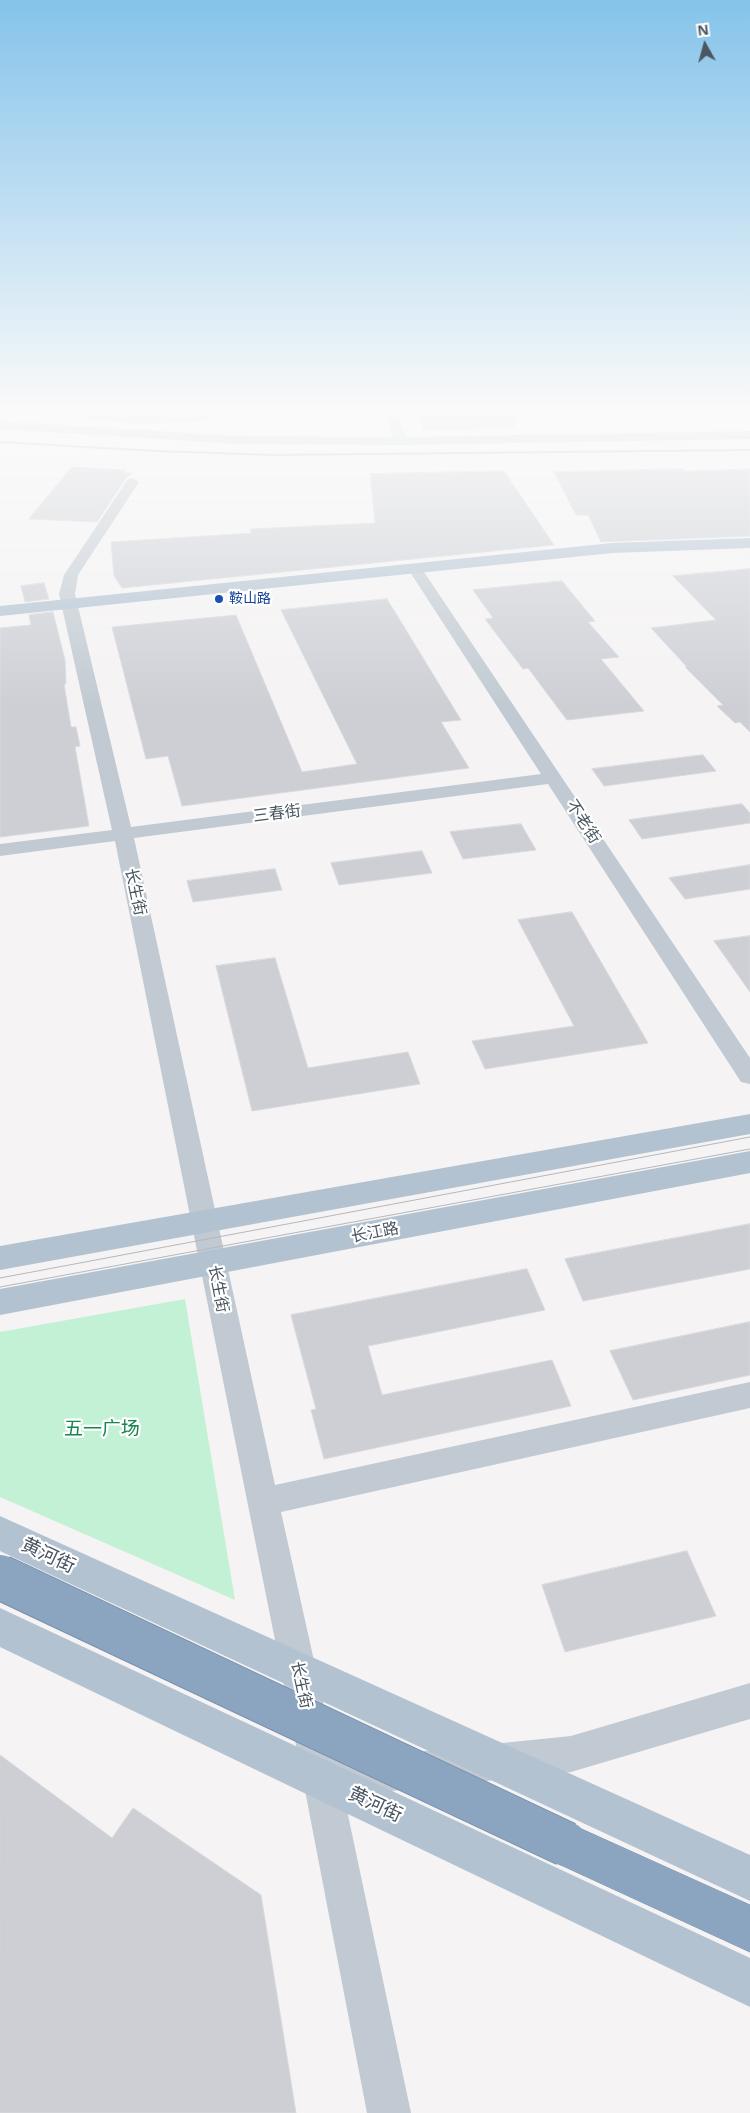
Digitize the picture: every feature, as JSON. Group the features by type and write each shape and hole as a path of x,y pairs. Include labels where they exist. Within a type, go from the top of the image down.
{"highway":[{"path":"0,1577 750,1929"}],"main road":[{"path":"0,618 72,608 417,572 612,548 750,543"},
{"path":"417,572 540,563 750,554"},
{"path":"0,611 72,608"},
{"path":"0,1258 750,1124"},
{"name":"长江路","path":"0,1302 214,1264 750,1162"},
{"name":"黄河街","path":"0,1534 750,1878"},
{"name":"黄河街","path":"0,1627 750,1983"}],"street":[{"name":"长生街","path":"115,509 71,575 67,594 72,608 123,834 322,1780 389,2113"},
{"name":"不老街","path":"417,572 750,1076"},
{"name":"三春街","path":"0,850 554,778"},
{"path":"264,1502 750,1395"},
{"path":"322,1780 570,1754 750,1701"}],"green space":[{"name":"五一广场","path":"185,1299 235,1600 0,1497 0,1332"}],"building":[{"path":"38,509 106,509 97,522 29,519"},
{"path":"374,509 529,509 554,545 122,588 114,576 111,542 251,533 250,529 375,523"},
{"path":"573,509 750,509 750,536 601,542 588,515 576,515"},
{"path":"750,569 750,732 740,722 735,723 717,706 723,705 685,667 687,667 651,628 716,620 673,576"},
{"path":"562,581 595,621 588,622 619,657 601,659 644,711 567,720 528,668 523,669 485,619 493,618 473,590"},
{"path":"44,583 49,599 25,602 21,586"},
{"path":"387,599 461,720 441,722 469,768 182,806 168,756 146,759 112,627 236,615 302,772 357,764 281,610"},
{"path":"53,612 65,660 66,684 64,684 71,727 76,727 80,746 75,747 89,826 0,837 0,628 31,625 29,615"},
{"path":"703,755 716,771 604,786 592,769"},
{"path":"742,804 750,813 750,823 642,839 629,820"},
{"path":"521,824 536,850 463,859 450,832"},
{"path":"422,851 432,873 339,885 331,863"},
{"path":"750,865 750,889 685,899 669,878"},
{"path":"275,869 282,890 193,902 187,881"},
{"path":"572,912 648,1043 485,1069 472,1041 574,1026 518,920"},
{"path":"750,936 750,992 714,941"},
{"path":"275,958 308,1068 408,1052 420,1084 252,1111 216,966"},
{"path":"750,1224 750,1269 583,1301 565,1259"},
{"path":"527,1269 545,1310 368,1346 382,1395 552,1360 571,1406 324,1459 311,1410 316,1409 291,1315"},
{"path":"750,1322 750,1375 633,1400 610,1351"},
{"path":"687,1551 716,1616 565,1652 542,1585"},
{"path":"0,1755 112,1838 133,1808 261,1895 296,2113 0,2113"}],"tram line":[{"path":"0,1278 750,1137"},
{"path":"0,1287 750,1149"}],"place":[{"name":"鞍山路","path":"219,599"}]}
